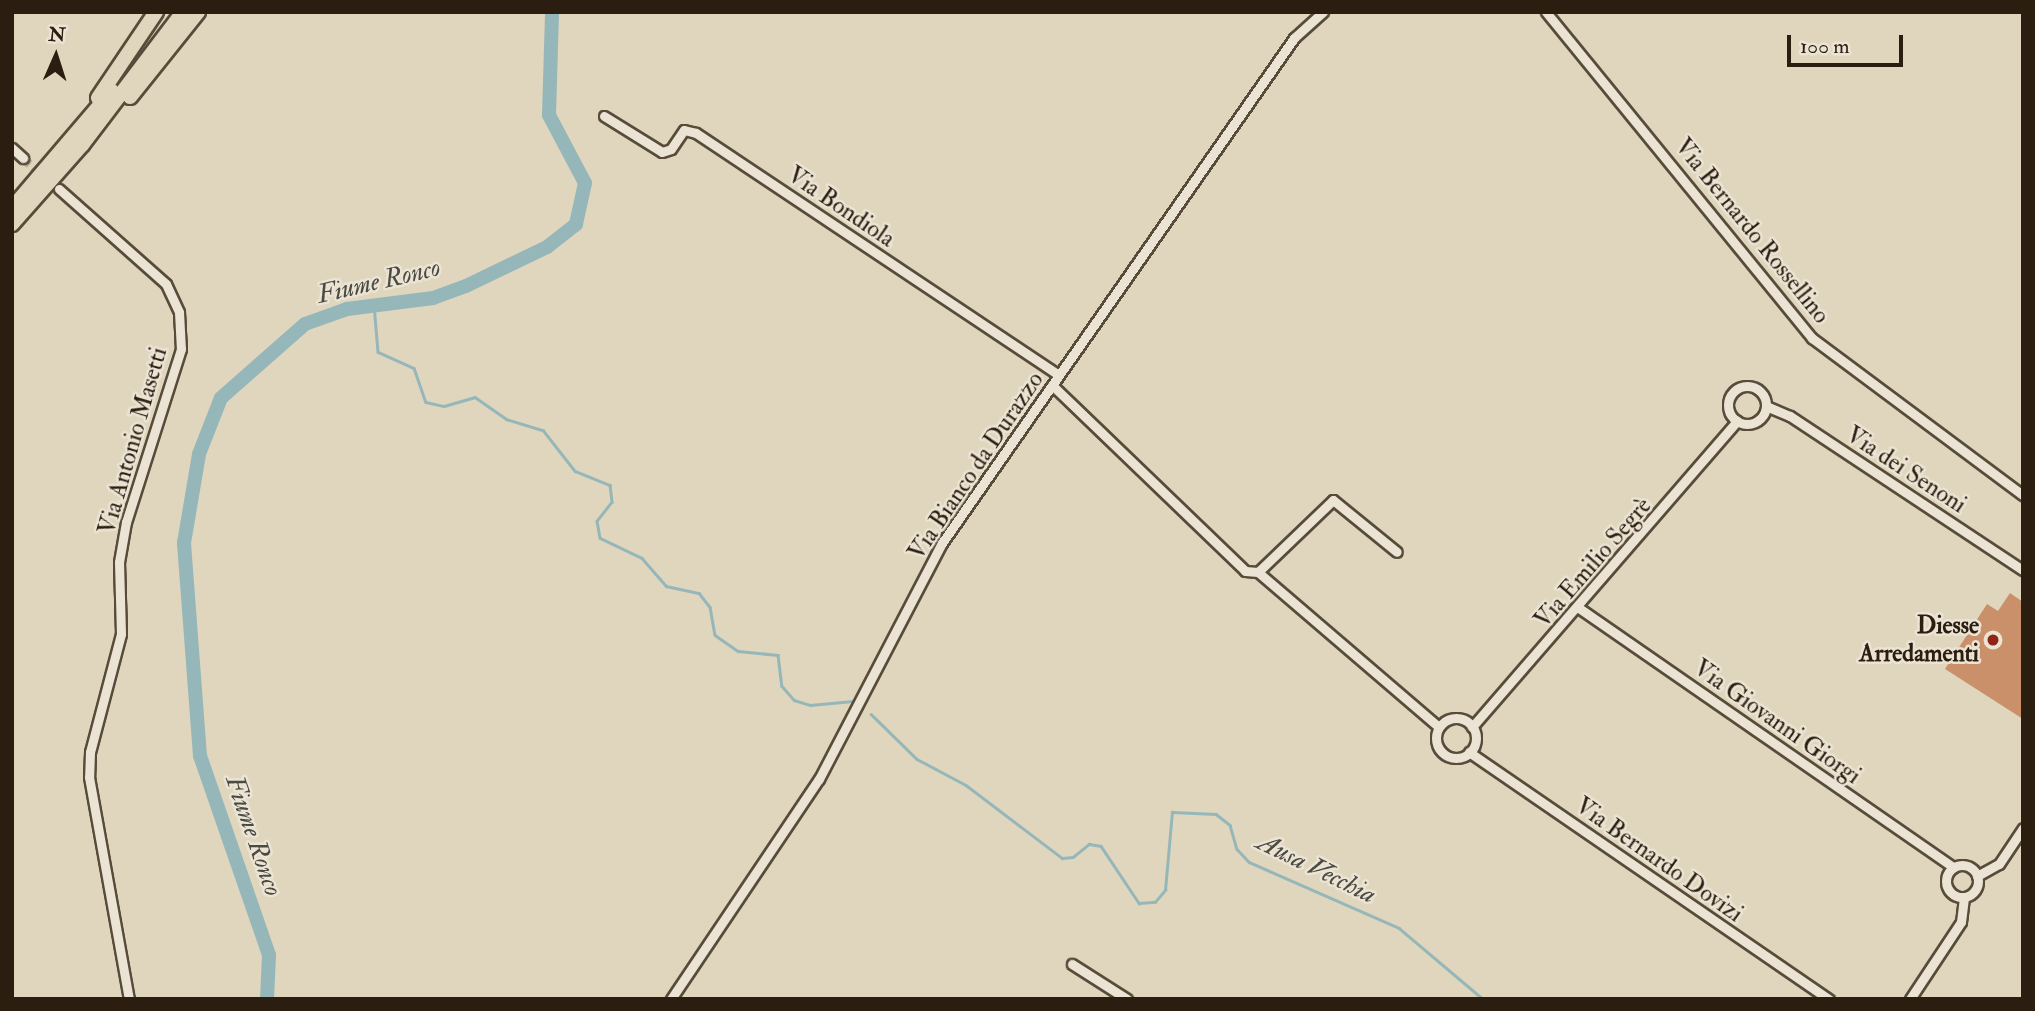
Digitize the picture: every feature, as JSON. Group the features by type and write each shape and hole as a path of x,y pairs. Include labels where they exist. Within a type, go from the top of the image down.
{"highway":[{"path":"51,163 156,12"},
{"path":"12,208 173,12"},
{"path":"82,145 183,12"},
{"path":"12,224 82,145 155,70 198,12"}],"street":[{"name":"Via Bianco da Durazzo","path":"671,999 819,779 942,543 1294,38 1323,12"},
{"name":"Via Bernardo Rossellino","path":"1546,12 1812,338 2023,495"},
{"name":"Via Bondiola","path":"604,116 662,152 671,149 684,130 696,133 1059,375"},
{"path":"12,149 23,158"},
{"name":"Via Antonio Masetti","path":"59,189 166,284 179,312 181,349 126,522 119,562 121,634 90,752 89,777 129,999"},
{"path":"1052,385 1245,571 1258,572 1439,727"},
{"path":"1737,388 1759,390 1766,406 1756,421 1737,421 1728,402 1737,388"},
{"name":"Via dei Senoni","path":"1766,406 1790,416 2023,570"},
{"name":"Via Emilio Segrè","path":"1472,727 1579,608 1737,421"},
{"path":"1258,572 1333,500 1397,552"},
{"name":"Via Giovanni Giorgi","path":"1579,608 1953,867"},
{"path":"1453,718 1472,727 1475,742 1469,752 1458,757 1443,752 1436,738 1439,727 1453,718"},
{"name":"Via Bernardo Dovizi","path":"1469,752 1829,999"},
{"path":"1978,876 1998,864 2023,828"},
{"path":"1964,898 1946,887 1953,867 1967,866 1978,876"},
{"path":"1910,999 1961,922 1964,898 1976,890 1978,876"},
{"path":"1072,964 1127,999"}],"building":[{"name":"Diesse Arredamenti","path":"2010,593 2023,602 2023,719 1945,669 1987,604 1998,611"}],"waterway":[{"name":"Fiume Ronco","path":"267,999 269,955 200,756 184,543 199,454 221,398 305,324 347,309 433,298 466,286 547,247 576,224 585,183 549,115 552,12"},
{"name":"Ausa Vecchia","path":"374,304 378,352 414,368 426,402 444,406 475,397 506,419 543,430 575,471 610,485 612,502 597,521 600,538 642,558 666,586 699,593 710,607 715,635 738,651 778,655 782,686 794,700 810,705 853,701"},
{"name":"Ausa Vecchia","path":"871,714 917,759 966,785 1062,858 1073,857 1089,844 1101,846 1139,903 1155,902 1165,890 1172,812 1216,814 1230,825 1237,849 1249,862 1399,928 1483,999"}],"tunnel":[{"path":"23,158 45,177"}],"place":[{"name":"Diesse Arredamenti","path":"1993,640"}]}
